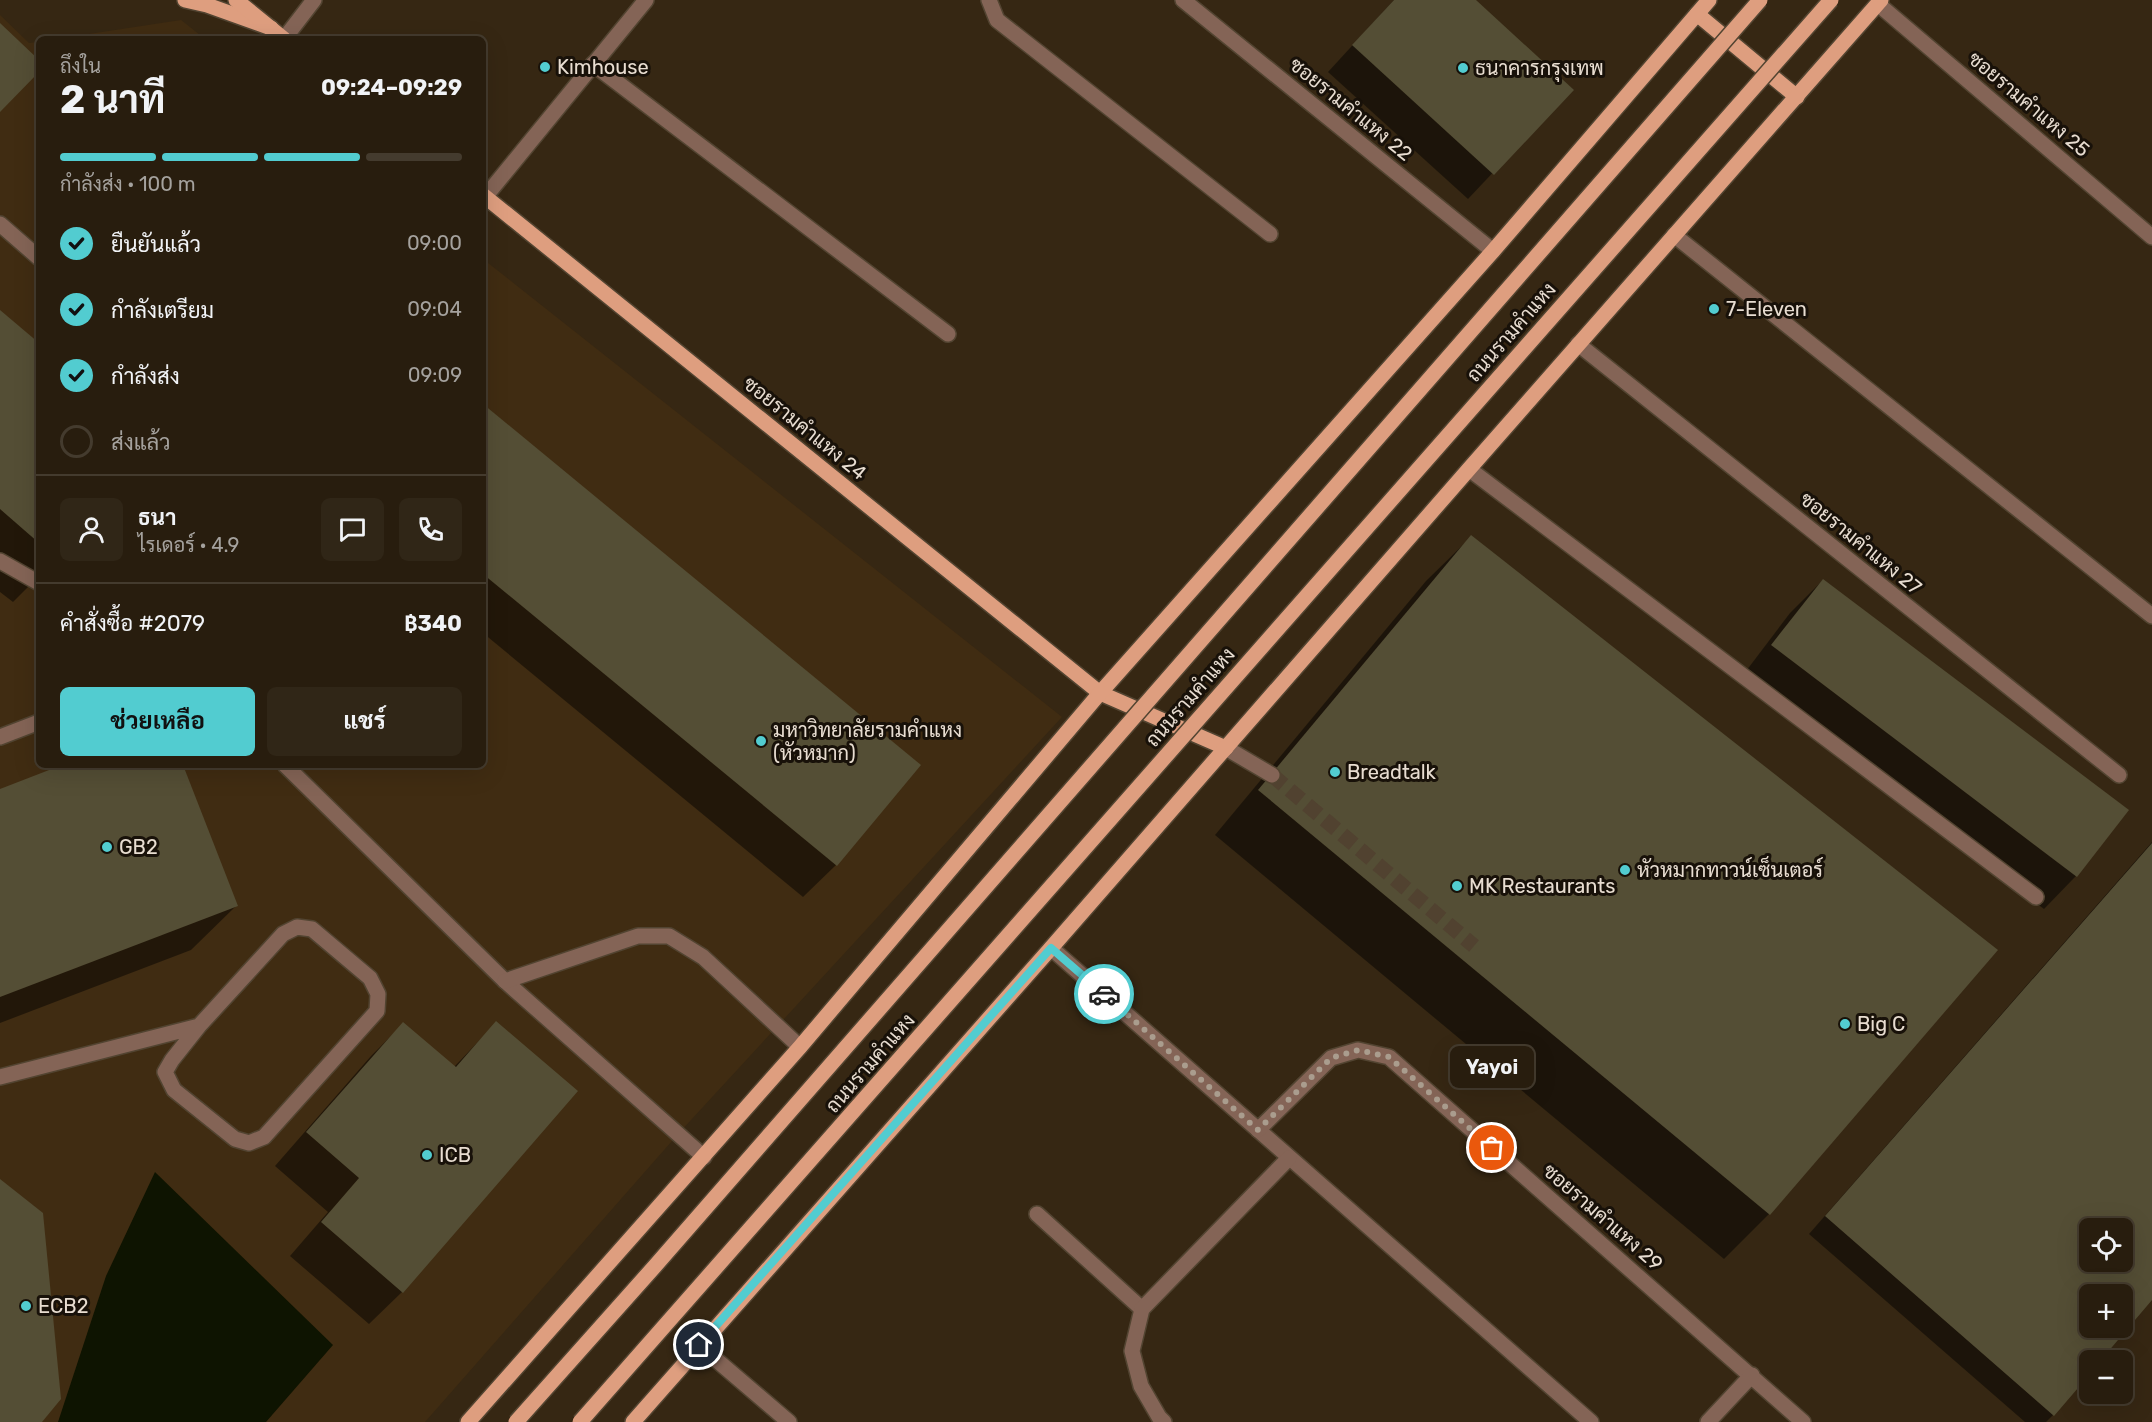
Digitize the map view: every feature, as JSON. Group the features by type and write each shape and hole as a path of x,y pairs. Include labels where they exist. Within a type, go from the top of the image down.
{"main road":[{"path":"185,0 207,5 271,28"},
{"path":"236,0 280,36"},
{"path":"468,1422 800,1047 1100,693 1492,251 1709,0"},
{"name":"ถนนรามคำแหง","path":"516,1422 655,1266 1760,0"},
{"name":"ถนนรามคำแหง","path":"580,1422 1831,0"},
{"path":"633,1422 1880,2"},
{"path":"1697,14 1797,97"},
{"name":"ซอยรามคำแหง 24","path":"486,198 1100,693 1226,748"}],"street":[{"path":"286,36 314,0"},
{"path":"486,194 646,0"},
{"path":"989,0 997,20 1270,234"},
{"name":"ซอยรามคำแหง 22","path":"1183,0 1492,251"},
{"name":"ซอยรามคำแหง 25","path":"1880,2 2152,237"},
{"path":"593,64 948,334"},
{"path":"0,224 36,255"},
{"path":"1674,235 2152,616"},
{"name":"ซอยรามคำแหง 27","path":"1578,344 2119,775"},
{"path":"1469,469 2036,897"},
{"path":"4,568 36,582"},
{"path":"0,737 36,723"},
{"path":"1226,748 1272,775"},
{"path":"288,768 505,981 704,1157"},
{"path":"0,1077 199,1026 283,934 297,927 312,929 370,978 378,994 377,1011 264,1137 249,1143 234,1139 174,1090 165,1072 199,1026"},
{"path":"505,981 638,936 669,936 703,957 800,1047"},
{"path":"1051,948 1591,1422"},
{"name":"ซอยรามคำแหง 29","path":"1258,1130 1331,1058 1358,1050 1389,1057 1803,1422"},
{"path":"1164,1422 1141,1386 1132,1351 1142,1309 1289,1158"},
{"path":"1037,1214 1142,1309"},
{"path":"699,1345 789,1422"},
{"path":"1708,1422 1752,1376"}],"shaded area":[{"name":"มหาวิทยาลัยรามคำแหง (หัวหมาก)","path":"0,15 29,43 36,42 36,768 486,768 486,261 1062,717 679,1133 425,1422 0,1422"},
{"path":"181,20 201,36 76,36"},
{"path":"155,1172 333,1345 266,1422 58,1422 106,1276"}],"building":[{"name":"ธนาคารกรุงเทพ","path":"1394,0 1476,0 1574,90 1494,175 1352,45"},
{"path":"0,23 36,57 36,75 0,112"},
{"path":"0,310 36,340 36,540 0,509"},
{"path":"486,406 921,765 837,866 486,576"},
{"name":"หัวหมากทาวน์เซ็นเตอร์","path":"1471,535 1998,950 1770,1215 1258,790"},
{"path":"1823,579 2129,810 2077,877 1771,645"},
{"name":"GB2","path":"54,768 184,768 238,906 0,997 0,789"},
{"path":"2152,843 2152,1300 2133,1322 2133,1284 2079,1284 2079,1338 2120,1338 2110,1350 2079,1350 2079,1387 2054,1416 1825,1216"},
{"name":"ICB","path":"496,1021 578,1091 403,1293 321,1222 359,1178 306,1132 403,1022 456,1067"},
{"name":"ECB2","path":"0,1179 43,1213 61,1399 42,1422 0,1422"}],"tunnel":[{"path":"1272,775 1474,946"}],"way so far":[{"path":"1104,994 1258,1130 1331,1058 1358,1050 1389,1057 1492,1148"}],"place":[{"name":"Kimhouse","path":"545,67"},
{"name":"ธนาคารกรุงเทพ","path":"1463,68"},
{"name":"7-Eleven","path":"1714,309"},
{"name":"มหาวิทยาลัยรามคำแหง (หัวหมาก)","path":"761,741"},
{"name":"Breadtalk","path":"1335,772"},
{"name":"GB2","path":"107,847"},
{"name":"หัวหมากทาวน์เซ็นเตอร์","path":"1625,870"},
{"name":"MK Restaurants","path":"1457,886"},
{"name":"Big C","path":"1845,1024"},
{"name":"Yayoi","path":"1492,1148"},
{"name":"ICB","path":"427,1155"},
{"name":"ECB2","path":"26,1306"}],"route":[{"path":"699,1345 1051,948 1104,994"}]}
